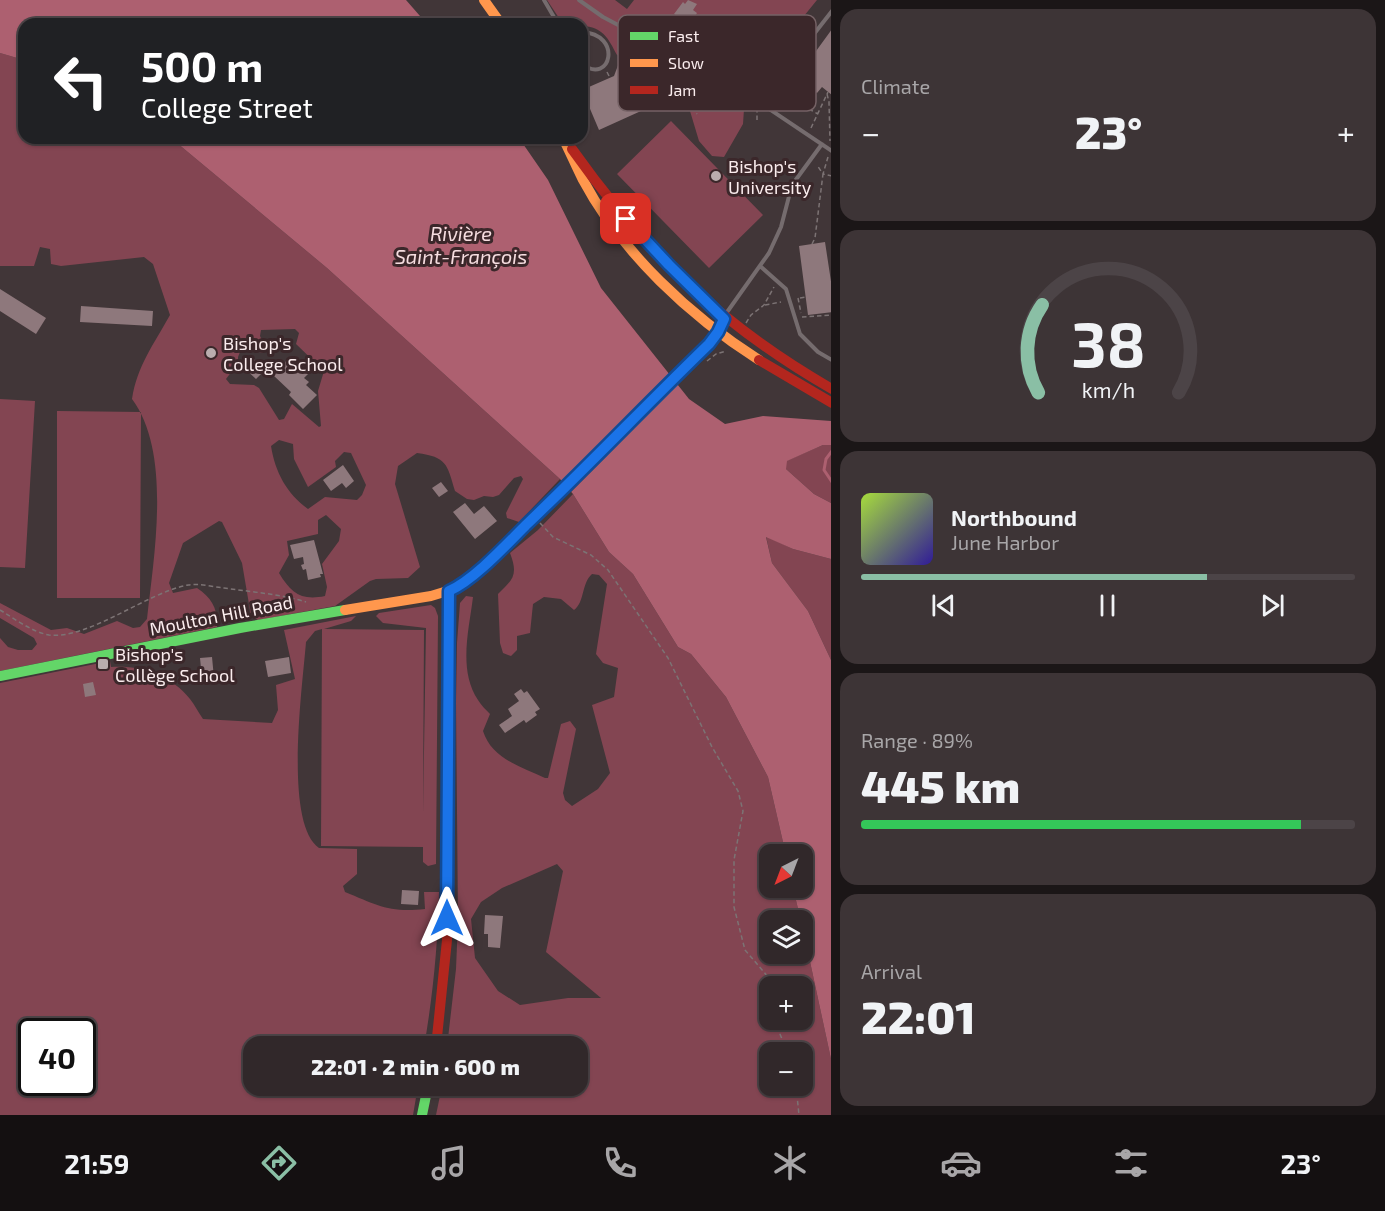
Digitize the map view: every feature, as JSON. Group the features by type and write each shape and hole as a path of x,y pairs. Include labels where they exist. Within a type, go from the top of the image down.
{"street":[{"path":"484,0 497,18"},
{"path":"566,144 575,168 587,188 620,233 668,286 718,332 777,373 831,403"},
{"path":"568,144 638,232 724,319 773,355 831,389"},
{"path":"437,1036 447,940 449,591 484,564 556,497 718,332 724,319"},
{"name":"Moulton Hill Road","path":"0,676 240,628 449,591"},
{"path":"422,1115 426,1096"}],"lane":[{"path":"543,0 554,18"},
{"path":"579,0 618,25"},
{"path":"816,30 831,11"},
{"path":"588,34 598,36 606,44 609,55 607,63 600,68 588,68"},
{"path":"772,111 831,151"},
{"path":"724,319 729,308 776,240 792,185 822,144"},
{"path":"760,266 786,289 800,334 818,352 831,360"}],"path":[{"path":"808,134 827,93 830,142"},
{"path":"757,111 757,120"},
{"path":"813,111 818,114"},
{"path":"812,244 815,238 823,174 828,156"},
{"path":"811,158 823,174 831,176"},
{"path":"746,324 751,315 764,305 774,288 769,280"},
{"path":"799,298 806,297"},
{"path":"537,520 553,537 591,555 608,570 668,658 712,747 738,791 743,811 734,860 734,907 745,950 767,976"},
{"path":"0,610 36,631 47,635 58,635 93,625 185,586 204,586 287,596 306,602"},
{"path":"797,1096 799,1115"}],"shaded area":[{"path":"547,0 615,0 627,9 634,0 817,0 805,15 618,15 618,55 604,34 588,27 588,18 559,18"},
{"path":"0,53 18,58 18,144 178,144 327,268 560,479 519,522 507,518 506,513 523,479 521,476 514,478 499,495 484,496 474,500 467,499 455,491 444,463 434,457 417,453 398,466 395,484 420,567 408,578 376,579 335,606 258,620 251,616 242,563 222,522 219,521 183,543 169,583 173,593 197,588 207,596 215,609 217,627 0,671 0,638 8,647 18,650 32,650 37,644 34,638 0,618 0,603 51,630 67,628 84,634 117,621 133,628 140,627 147,619 156,536 156,475 152,447 144,421 132,399 142,366 170,315 153,264 144,257 61,266 51,264 50,249 40,247 34,266 0,266","holes":["295,329 299,333 296,344 324,371 318,391 321,426 319,427 292,404 284,419 279,420 259,388 254,385 230,384 226,379 238,363 240,352 247,349 263,353 267,350 260,336 261,330","279,440 293,444 294,459 308,487 336,467 335,461 344,452 351,453 366,485 362,495 357,500 325,497 308,509 288,489 279,473 271,446","326,515 341,529 339,541 322,564 327,587 325,596 303,596 292,590 279,573 289,555 287,541 318,534 318,520"]},
{"path":"690,111 744,111 743,124 724,157 712,156 699,141"},
{"path":"671,121 763,215 709,268 617,174"},
{"path":"0,399 35,401 25,568 0,567"},
{"path":"57,411 141,412 140,598 57,598"},
{"path":"823,445 831,445 831,503 814,494 786,469 786,461"},
{"path":"573,494 609,552 633,574 678,647 691,654 726,697 768,777 783,844 759,844 759,898 795,898 798,910 759,910 759,964 811,964 831,1059 831,1115 436,1115 440,1096 588,1096 588,1036 448,1036 456,969 458,921 457,643 460,603 466,596 473,597 466,650 468,676 478,700 490,714 483,731 487,741 508,760 548,778 561,724 570,721 576,729 563,793 565,800 572,806 598,789 610,773 592,705 614,697 618,668 603,663 596,654 607,584 599,575 592,574 574,610 561,599 544,597 533,604 530,633 517,636 517,650 511,656 503,653 500,643 498,594 513,576 514,566 510,553 538,530","holes":["557,864 563,871 546,952 601,998 568,998 520,1005 498,991 475,958 471,919 481,902 502,888"]},
{"path":"766,536 793,549 831,559 831,660 808,611 772,563"},
{"path":"431,605 438,616 436,864 428,866 423,862 423,847 321,846 322,629 315,631 306,642 298,751 301,811 308,834 319,848 357,849 357,874 343,886 345,892 384,907 413,910 425,909 424,892 439,892 438,931 426,1036 243,1036 243,1096 416,1096 413,1115 0,1115 0,683 110,661 111,667 144,670 165,678 190,699 203,719 272,723 278,710 276,685 295,679 284,630 356,616 351,621 324,629 424,630 423,814 426,628 383,623 376,616 379,613"}],"water":[{"path":"0,0 406,0 422,18 18,18 18,58 0,53"},
{"name":"Rivière Saint-François","path":"178,144 523,144 548,180 601,288 689,399 725,424 763,416 831,421 831,445 823,445 787,461 786,469 814,494 831,503 831,559 793,549 766,537 772,563 808,611 831,660 831,1059 811,964 813,964 813,910 798,910 795,898 813,898 813,844 783,844 768,777 726,697 691,654 678,647 633,574 609,552 573,494 560,479 327,268"}],"pier":[{"path":"671,373 679,383 569,494 560,484"}],"building":[{"path":"688,0 697,4 693,10 697,13 696,15 674,14 683,2 685,4"},
{"path":"831,30 831,94 822,87 816,92 816,51"},
{"path":"618,65 618,111 641,111 599,130 588,104 588,87 614,76"},
{"path":"825,242 831,281 831,312 808,315 799,246"},
{"path":"0,289 46,318 36,334 0,311"},
{"path":"81,306 153,311 152,326 80,322"},
{"path":"253,358 265,370 256,379 244,368"},
{"path":"293,360 308,374 304,378 309,382 306,385 317,395 303,409 289,395 291,392 273,375 286,361 289,364"},
{"path":"343,465 354,481 346,488 342,483 331,491 323,480"},
{"path":"441,482 448,491 439,497 432,488"},
{"path":"465,503 474,514 484,506 497,521 475,539 453,512"},
{"path":"314,540 323,574 320,574 321,577 308,580 306,569 303,570 301,565 304,564 303,557 294,559 290,545"},
{"path":"212,657 214,678 202,679 200,658"},
{"path":"289,657 291,673 268,677 265,661"},
{"path":"93,682 96,695 85,697 83,684"},
{"path":"521,689 524,693 527,691 540,709 535,712 537,715 526,723 524,720 505,733 499,725 512,716 508,709 519,701 514,694"},
{"path":"402,890 419,891 418,905 401,904"},
{"path":"485,915 503,916 500,948 488,947 488,934 484,934"}],"waterway":[{"path":"831,452 826,459 824,470 831,480"}],"traffic: fast":[{"path":"0,676 240,628 345,610"},
{"path":"422,1115 426,1096"}],"traffic: slow":[{"path":"484,0 497,18"},
{"path":"566,144 599,207 638,257 683,303 733,343 759,360"},
{"path":"345,610 431,596 454,589 490,559 596,455"},
{"path":"448,759 449,591"}],"traffic: jam":[{"path":"572,149 628,221 688,284 755,339 831,388"},
{"path":"596,455 709,344 724,319"},
{"path":"759,360 831,402"},
{"path":"437,1036 447,940 448,759"}],"place":[{"name":"Bishop's University","path":"716,176"},
{"name":"Bishop's College School","path":"211,353"},
{"name":"Bishop's Collège School","path":"103,664"}],"route":[{"path":"447,918 449,591 504,547 556,497 709,344 724,319 694,291 626,219"}]}
